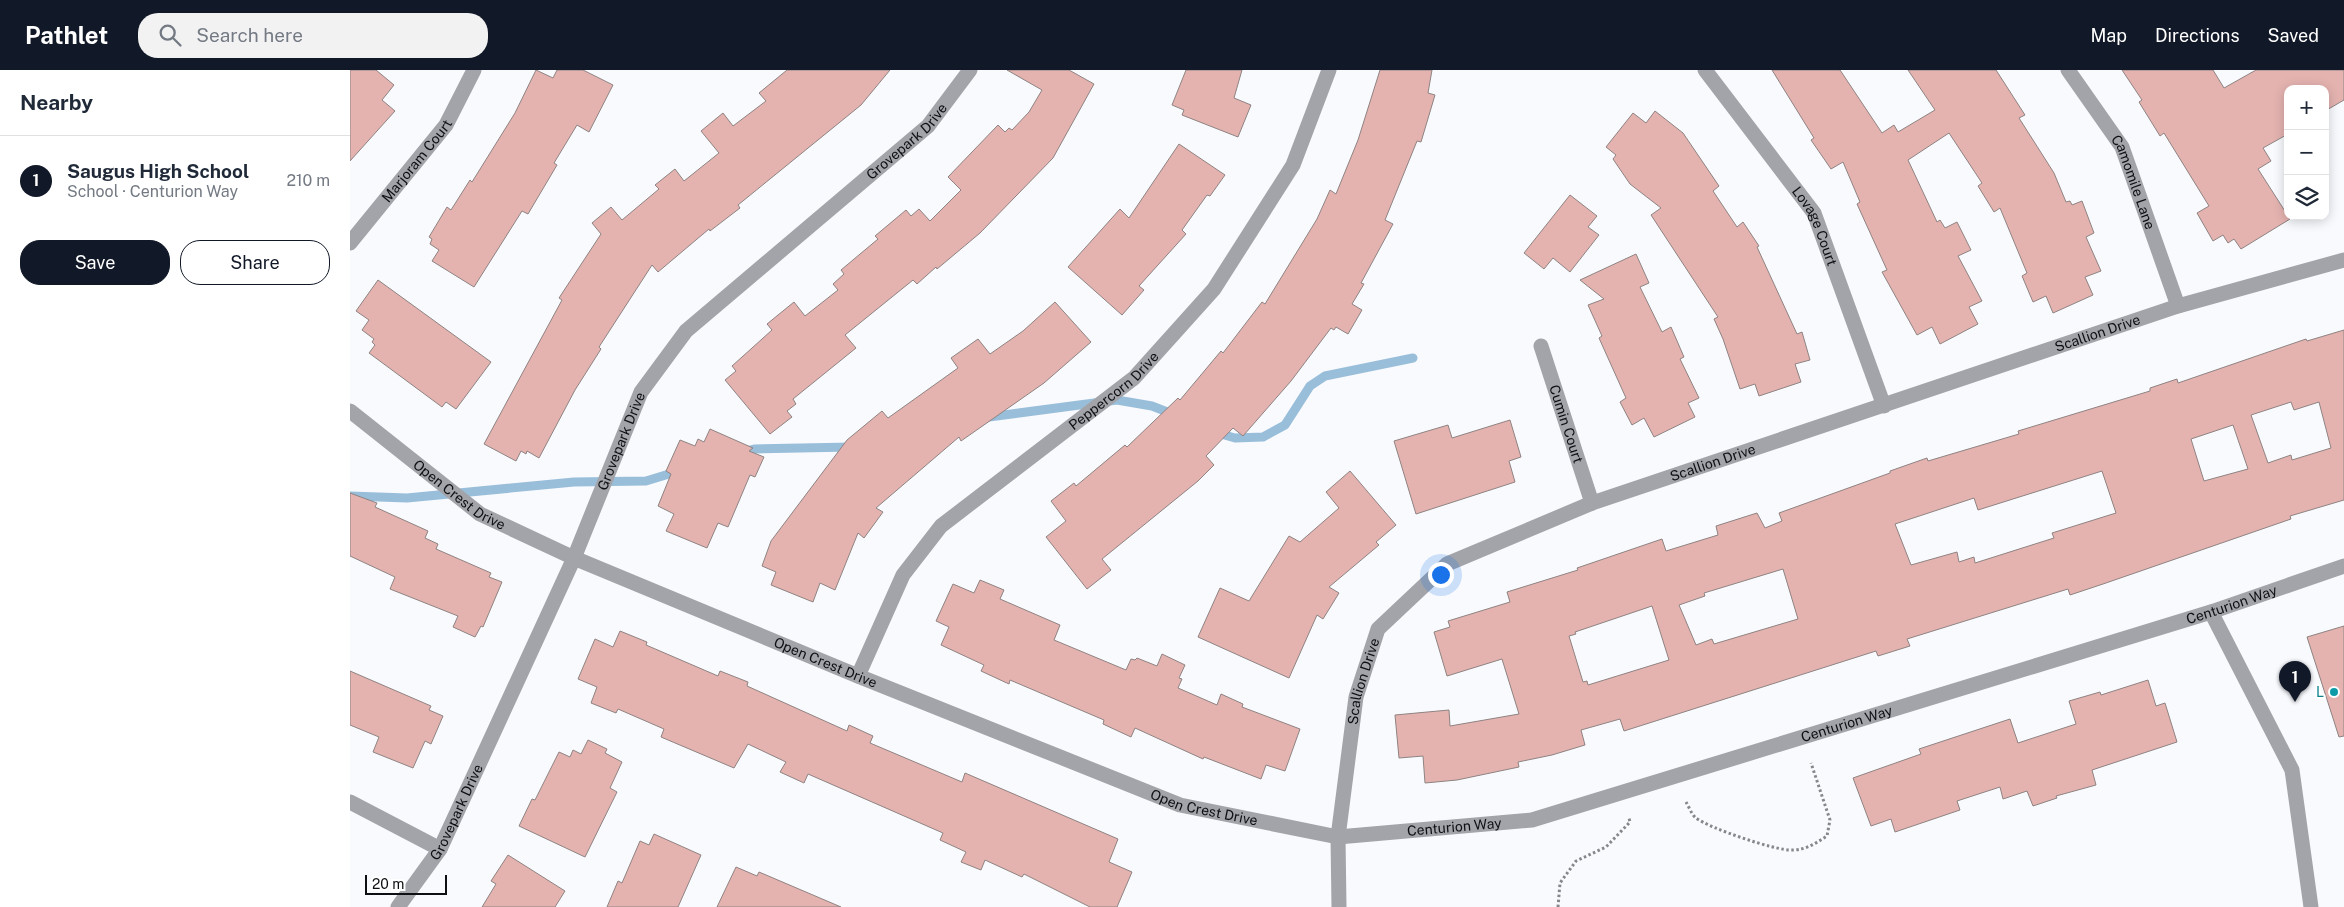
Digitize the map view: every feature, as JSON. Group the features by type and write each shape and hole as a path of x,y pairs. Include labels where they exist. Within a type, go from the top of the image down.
{"street":[{"name":"Marjoram Court","path":"350,243 446,125 474,70"},
{"name":"Grovepark Drive","path":"398,907 440,849 574,558 641,392 686,331 928,126 970,70"},
{"name":"Peppercorn Drive","path":"858,676 903,575 941,526 1134,378 1214,289 1293,165 1328,70"},
{"name":"Lovage Court","path":"1705,70 1814,213 1884,406"},
{"name":"Camomile Lane","path":"2068,70 2122,147 2178,306"},
{"name":"Scallion Drive","path":"1339,907 1338,838 1356,697 1378,629 1447,564 1592,503 2178,306 2344,260"},
{"name":"Cumin Court","path":"1541,346 1592,503"},
{"name":"Open Crest Drive","path":"350,411 480,514 574,558 858,676 1180,805 1338,838"},
{"name":"Centurion Way","path":"1338,838 1532,820 2211,612 2344,566"},
{"path":"2211,612 2292,770 2311,907"},
{"path":"350,802 440,849"}],"path":[{"path":"1686,802 1696,818 1737,836 1783,849 1792,850 1811,847 1827,836 1830,820 1811,763"},
{"path":"1558,907 1560,883 1576,861 1606,847 1630,822 1629,818"}],"building":[{"path":"350,70 376,70 394,85 382,100 395,111 350,161"},
{"path":"536,70 553,78 557,70 583,70 613,85 589,132 577,125 554,163 557,165 528,214 522,211 474,287 432,261 439,250 430,244 432,239 429,237 447,207 451,210 470,180 472,182 515,113"},
{"path":"787,70 890,70 861,105 738,205 740,208 710,231 709,229 658,272 652,265 599,347 601,349 575,390 539,458 527,451 526,454 521,451 516,461 484,444 562,300 559,298 601,234 592,223 611,207 622,220 659,189 655,185 675,169 684,181 719,153 701,131 723,113 733,126 766,101 759,93"},
{"path":"1007,70 1069,70 1094,84 1053,158 980,233 917,284 913,280 845,335 856,348 793,399 796,404 787,411 792,417 770,434 725,380 736,371 732,366 772,330 767,324 794,302 805,316 838,290 833,284 844,274 841,270 878,239 875,236 906,210 911,216 919,209 930,221 961,190 948,177 998,125 1005,132 1009,128 1012,130 1029,112 1042,90"},
{"path":"1186,70 1242,70 1234,98 1251,105 1238,137 1182,115 1184,110 1172,105"},
{"path":"1380,70 1432,70 1428,93 1435,95 1421,142 1417,141 1385,220 1393,224 1361,283 1364,284 1352,304 1362,310 1348,334 1336,327 1334,330 1331,328 1291,381 1243,436 1233,428 1206,456 1214,465 1198,481 1102,559 1111,570 1087,589 1046,537 1066,521 1051,501 1074,483 1076,486 1125,445 1127,447 1178,398 1180,400 1221,351 1223,353 1262,302 1265,304 1317,219 1330,190 1336,194 1358,140"},
{"path":"1772,70 1840,70 1882,133 1894,125 1898,132 1935,110 1908,70 1996,70 2025,115 2019,118 2054,173 2066,202 2070,201 2072,205 2082,201 2094,233 2086,237 2101,271 2085,277 2093,295 2053,313 2046,296 2033,302 2022,276 2027,273 2000,208 1994,212 1978,186 1982,183 1949,133 1908,160 1937,222 1940,220 1945,228 1957,222 1971,250 1958,256 1982,301 1969,307 1978,324 1940,344 1932,327 1917,335 1882,272 1887,270 1857,204 1860,202 1843,162 1831,169 1811,140 1814,138"},
{"path":"2122,70 2213,70 2224,88 2256,70 2344,70 2344,100 2329,109 2329,85 2284,85 2284,136 2263,148 2271,161 2258,169 2284,210 2284,220 2288,220 2241,249 2234,239 2228,243 2223,235 2213,241 2197,213 2209,206 2164,133 2160,136 2139,102 2142,100"},
{"path":"1655,111 1683,133 1719,186 1713,191 1737,227 1743,222 1759,246 1757,247 1797,334 1802,332 1810,360 1795,364 1801,382 1759,396 1755,384 1740,389 1714,319 1718,317 1651,215 1661,208 1630,184 1613,159 1616,155 1606,147 1633,113 1646,123"},
{"path":"1179,144 1225,175 1210,196 1207,195 1182,230 1186,234 1139,286 1144,290 1122,315 1068,267 1120,209 1129,218"},
{"path":"1570,195 1597,216 1588,227 1599,235 1570,272 1553,258 1544,269 1524,253"},
{"path":"1636,254 1649,283 1640,287 1662,332 1671,327 1684,357 1680,359 1699,398 1688,403 1695,417 1654,437 1644,418 1632,425 1620,402 1626,398 1599,338 1602,336 1588,305 1604,299 1580,280"},
{"path":"378,280 491,362 456,409 446,402 442,407 369,353 375,345 372,342 374,339 362,330 369,320 356,311"},
{"path":"1055,302 1091,342 1044,383 961,441 959,437 876,508 883,512 864,538 858,533 835,590 820,583 813,602 771,585 776,572 762,566 771,541 847,440 882,411 888,418 958,368 951,358 978,339 990,354 1023,331"},
{"path":"2344,330 2344,500 2290,516 2291,519 2070,595 2068,589 1907,639 1910,646 1878,656 1876,651 1624,731 1620,719 1581,730 1585,745 1552,755 1518,762 1519,767 1457,780 1425,783 1423,756 1399,758 1395,715 1449,710 1450,726 1519,714 1502,659 1447,676 1434,632 1450,627 1448,621 1510,602 1507,592 1578,570 1577,568 1662,539 1666,551 1718,535 1716,526 1757,513 1765,528 1782,521 1779,513 1927,458 1928,461 2019,434 2018,431 2150,391 2150,388 2177,379 2178,383 2306,339 2307,341","holes":["2291,402 2294,410 2319,402 2331,448 2292,460 2291,455 2268,463 2251,415","2233,425 2248,469 2204,481 2191,439","2102,471 2116,513 2052,533 2054,538 1975,563 1974,557 1959,562 1957,552 1911,565 1895,524 1974,498 1978,510","1783,569 1798,619 1714,644 1712,639 1696,645 1679,605 1705,596 1704,593","1652,606 1669,660 1588,685 1587,681 1583,682 1569,636 1576,634 1575,632"]},
{"path":"1510,420 1521,457 1509,461 1515,482 1416,514 1394,441 1448,425 1452,438"},
{"path":"710,429 753,448 749,451 764,457 755,477 750,475 728,527 718,523 707,548 666,531 674,514 658,506 671,474 666,471 680,440 695,446 698,439 704,442"},
{"path":"1350,471 1396,525 1376,542 1379,545 1329,587 1339,593 1323,619 1317,615 1289,678 1198,637 1220,588 1249,601 1289,536 1300,542 1339,508 1326,492"},
{"path":"350,493 377,503 375,507 428,531 425,538 438,544 436,549 491,573 489,577 502,582 483,627 481,626 475,637 453,627 458,616 390,589 395,577 350,556"},
{"path":"980,580 1004,590 1000,599 1060,625 1054,640 1126,670 1131,659 1135,660 1137,658 1157,666 1162,654 1185,665 1179,678 1182,679 1178,688 1217,705 1221,694 1243,704 1242,707 1300,729 1285,771 1266,765 1261,779 1204,757 1203,759 1135,728 1131,737 1103,724 1104,720 1010,680 1009,684 981,671 984,665 941,645 949,627 936,621 953,584 974,593"},
{"name":"L","path":"2344,626 2344,736 2339,737 2307,637"},
{"path":"620,631 647,642 646,645 718,676 720,671 748,682 747,686 847,731 849,725 873,736 870,743 962,782 965,773 1118,839 1109,862 1132,872 1117,907 1090,907 1024,874 1022,877 985,860 981,870 961,862 966,852 940,840 943,833 808,774 804,783 780,772 786,762 748,744 734,768 661,737 664,729 618,709 616,713 591,703 597,687 578,679 595,639 613,647"},
{"path":"350,671 431,706 429,710 443,716 431,744 425,741 413,768 373,752 379,737 350,725"},
{"path":"2148,680 2156,706 2165,703 2177,742 2092,770 2096,785 2056,796 2057,798 2033,806 2027,791 2003,799 2000,787 1957,801 1960,810 1895,832 1891,819 1871,826 1853,778 1921,754 1919,749 2010,719 2018,743 2076,724 2069,701 2100,692 2101,695"},
{"path":"588,740 607,749 605,753 622,762 610,788 617,792 585,857 519,826 532,799 535,800 559,752 570,757 573,750 581,754"},
{"path":"654,834 701,855 678,907 607,907 618,881 622,883 640,841 649,845"},
{"path":"508,855 565,891 555,907 482,907 496,884 491,881"},
{"path":"736,867 757,876 759,872 841,907 717,907"}],"waterway":[{"path":"1214,432 1235,438 1263,437 1285,425 1310,386 1325,376 1413,358"},
{"path":"989,417 1117,400 1152,406 1175,415"},
{"path":"740,453 754,449 852,447"},
{"path":"350,496 407,498 574,482 646,481 682,470"}],"place":[{"name":"L","path":"2334,692"},
{"name":"Saugus High School","path":"2295,702"}]}
